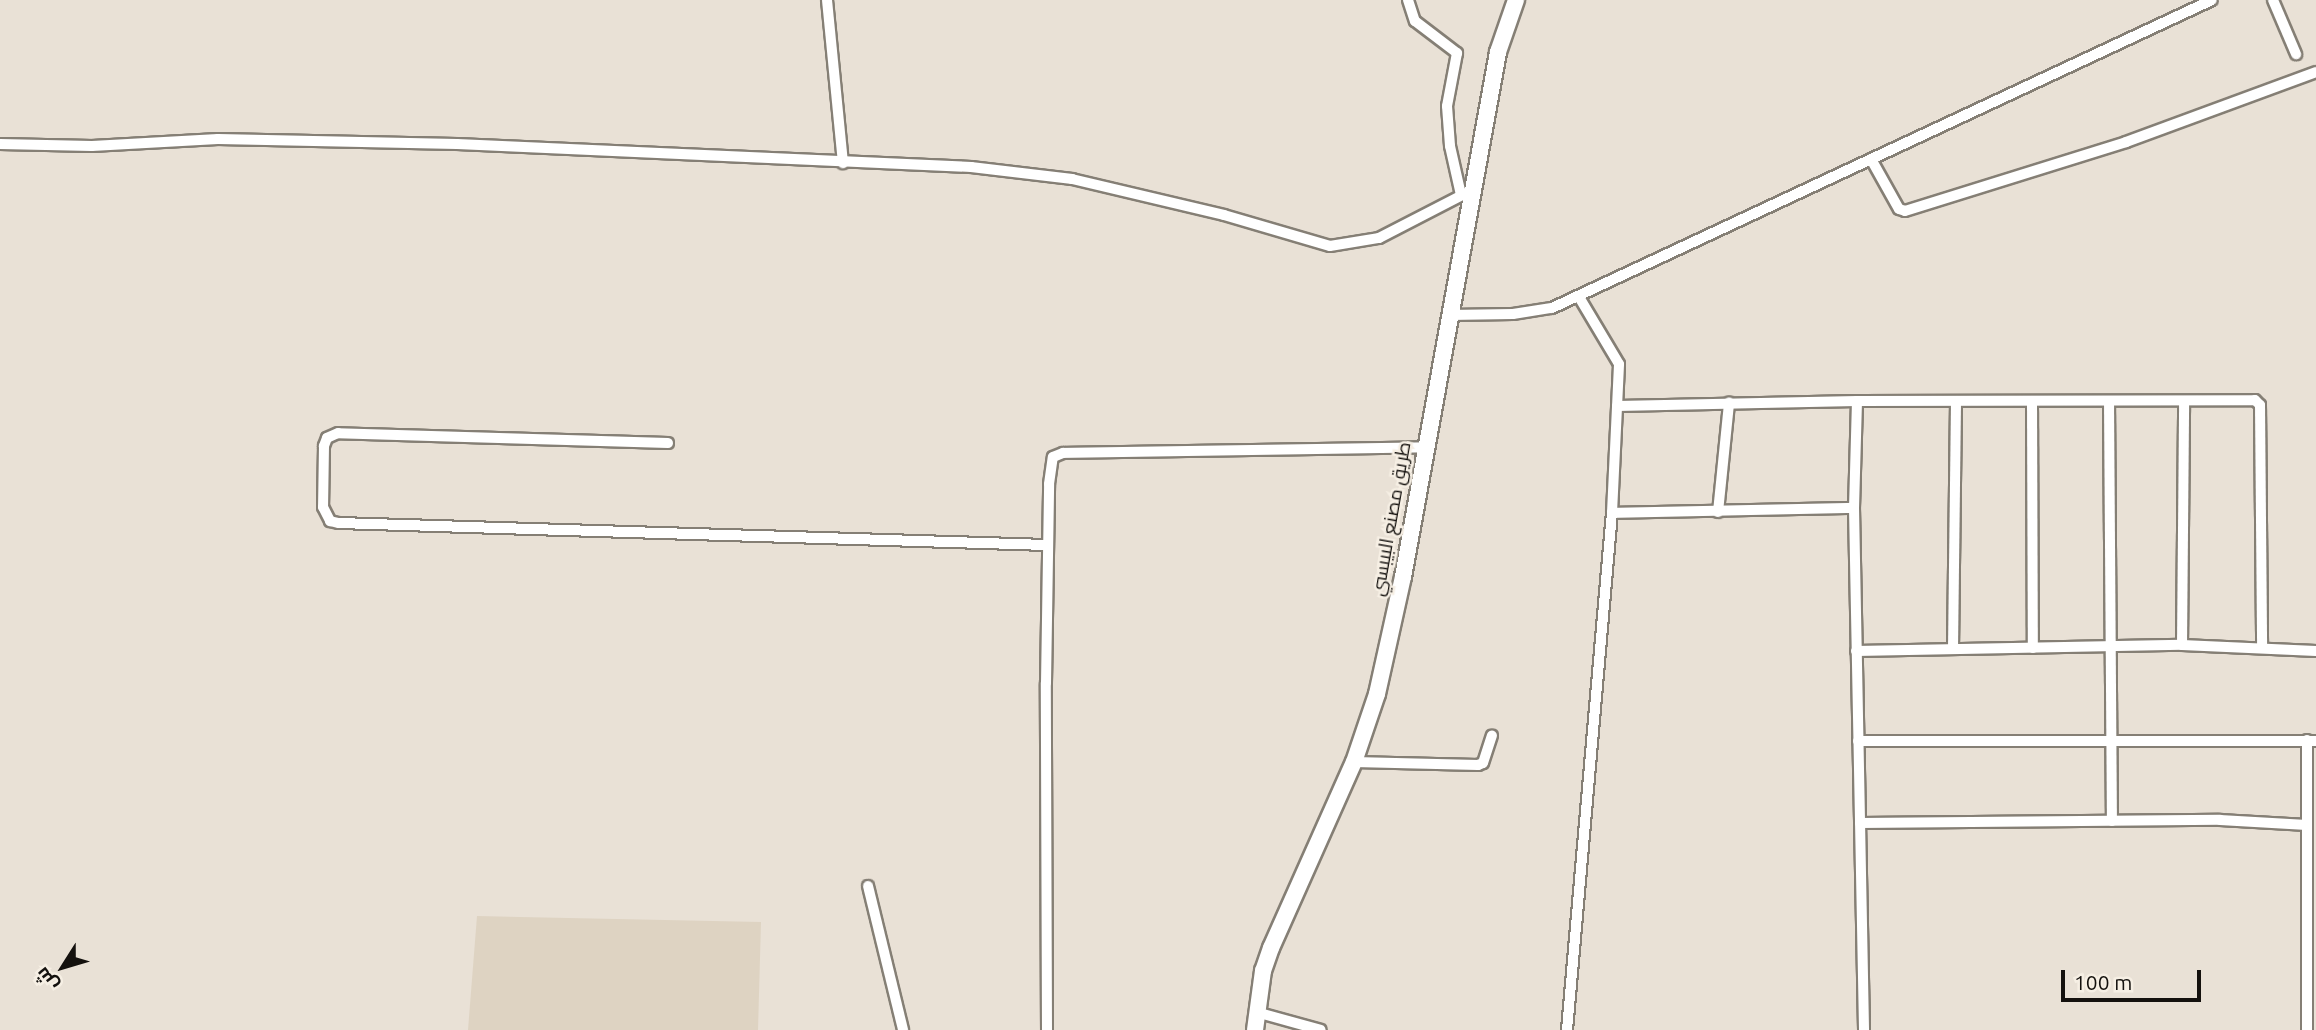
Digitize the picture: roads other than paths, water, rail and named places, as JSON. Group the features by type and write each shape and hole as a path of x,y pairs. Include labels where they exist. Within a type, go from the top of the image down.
{"main road":[{"name":"طريق مصنع البيبسي","path":"1255,1030 1263,971 1271,948 1354,762 1383,670 1403,577 1450,316 1466,192 1498,52 1516,0"}],"street":[{"path":"827,0 843,163"},
{"path":"0,144 92,146 218,139 457,144 971,167 1072,179 1224,215 1329,246 1379,238 1466,192 1450,146 1447,106 1457,52 1415,21 1408,0"},
{"path":"1450,316 1513,314 1552,308 2212,0"},
{"path":"2273,0 2296,54"},
{"path":"1871,159 1899,209 1905,211 2126,142 2316,72"},
{"path":"1567,1030 1612,513 1619,365 1578,297"},
{"path":"1617,406 1857,401 2252,399 2260,405 2262,648"},
{"path":"1857,401 1854,508 1864,1030"},
{"path":"1953,649 1956,401"},
{"path":"2032,401 2033,648"},
{"path":"2109,401 2109,740 2112,821"},
{"path":"2182,645 2184,401"},
{"path":"1718,512 1729,404"},
{"path":"668,443 338,433 327,438 324,446 323,507 330,521 339,523 1048,545"},
{"path":"1047,1030 1048,545 1050,463 1053,457 1063,453 1425,447"},
{"path":"1612,513 1854,508"},
{"path":"1856,651 2182,645 2316,651"},
{"path":"1354,762 1478,765 1483,762 1492,735"},
{"path":"1858,741 2311,741 2306,825 2307,1030"},
{"path":"1860,823 2220,820 2306,825"},
{"path":"868,886 903,1030"},
{"path":"1256,1012 1321,1030"}]}
